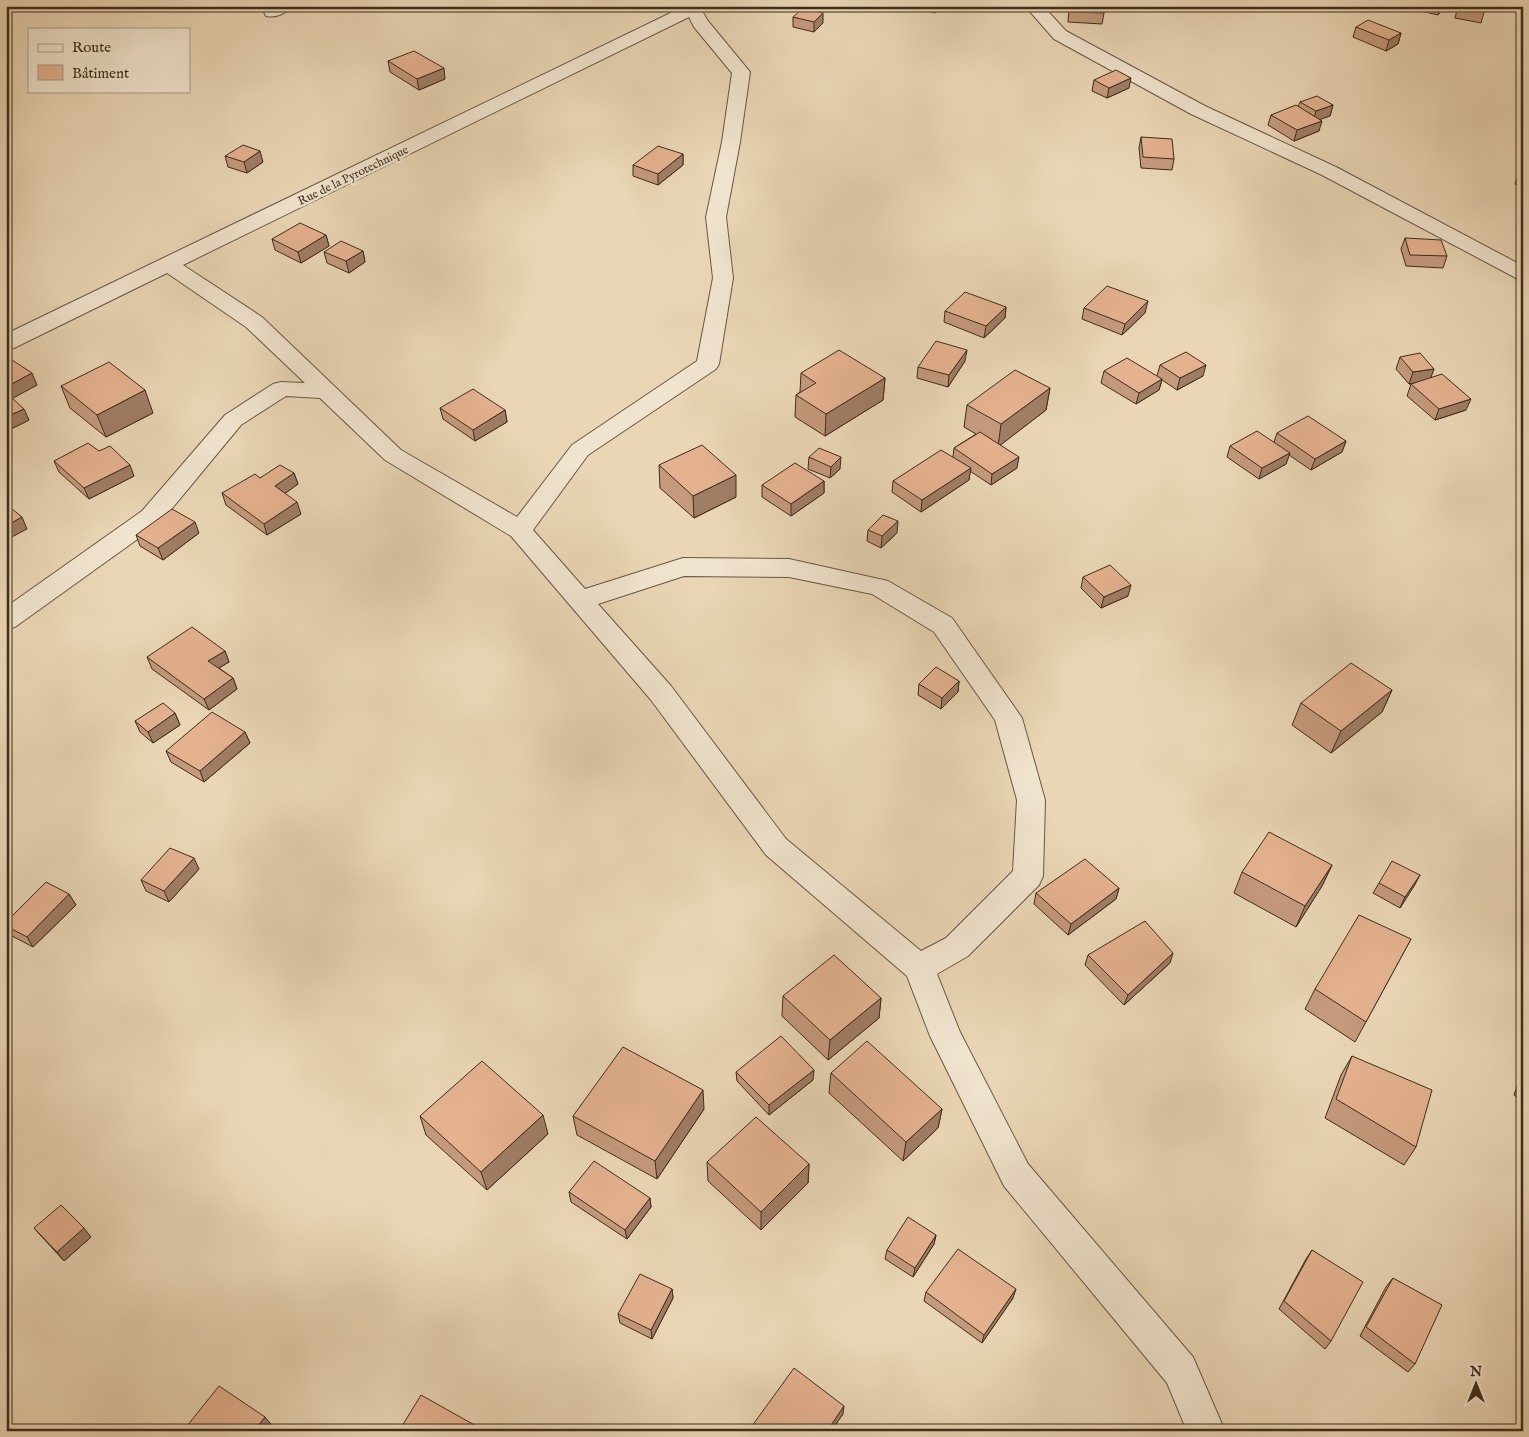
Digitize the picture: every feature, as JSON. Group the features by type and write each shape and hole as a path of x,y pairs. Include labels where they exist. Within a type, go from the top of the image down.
{"street":[{"path":"1033,6 1060,35 1068,40 1198,110 1329,171 1523,274"},
{"path":"520,530 580,450 708,364 723,278 716,217 731,142 742,72 700,23 696,8"},
{"name":"Rue de la Pyrotechnique","path":"6,343 696,8"},
{"path":"168,264 254,322 393,455 520,530 661,693 776,848 919,968 946,1036 1016,1175 1180,1370 1206,1431"},
{"path":"6,620 151,517 233,420 281,389 325,391"},
{"path":"580,600 683,566 789,568 879,587 942,625 1008,718 1031,800 1028,876 957,947 919,968"}],"building":[{"path":"1070,6 1104,6 1104,13 1070,12"},
{"path":"1459,6 1486,6 1484,12 1458,8"},
{"path":"803,8 823,13 814,22 793,17"},
{"path":"1368,20 1401,33 1389,40 1356,27"},
{"path":"414,51 444,68 417,79 388,61"},
{"path":"1116,70 1131,78 1109,88 1094,80"},
{"path":"1317,96 1333,105 1316,111 1300,102"},
{"path":"1296,105 1322,121 1297,130 1271,115"},
{"path":"1141,137 1172,139 1174,159 1143,157"},
{"path":"243,145 260,151 244,162 225,156"},
{"path":"658,146 683,154 658,174 633,165"},
{"path":"300,223 326,235 298,252 272,239"},
{"path":"1405,238 1441,240 1447,256 1410,255"},
{"path":"341,241 363,251 346,261 324,252"},
{"path":"1107,286 1148,301 1125,324 1084,308"},
{"path":"965,292 1006,307 986,326 945,311"},
{"path":"936,341 967,350 949,375 918,367"},
{"path":"839,350 885,378 826,414 796,395 816,383 801,373"},
{"path":"1186,352 1206,365 1180,378 1160,365"},
{"path":"1420,353 1434,369 1413,372 1400,357"},
{"path":"1127,358 1162,379 1139,393 1104,371"},
{"path":"12,360 32,373 6,387 6,362"},
{"path":"109,362 145,390 97,415 61,386"},
{"path":"1015,370 1050,388 1001,424 967,405"},
{"path":"1442,374 1471,399 1439,409 1411,384"},
{"path":"473,389 505,410 473,430 440,408"},
{"path":"11,397 24,409 6,417 6,400"},
{"path":"1308,416 1346,441 1315,459 1277,433"},
{"path":"1257,431 1290,453 1262,468 1230,446"},
{"path":"980,432 1019,457 992,474 954,448"},
{"path":"88,443 99,451 110,446 130,465 84,488 54,461"},
{"path":"702,445 736,475 693,496 659,465"},
{"path":"819,448 841,457 831,467 809,457"},
{"path":"941,450 971,468 922,500 893,481"},
{"path":"795,463 824,481 791,504 762,485"},
{"path":"280,465 294,473 275,486 297,502 264,524 222,493 255,474 260,478"},
{"path":"6,504 22,517 6,526"},
{"path":"172,509 195,522 158,548 136,535"},
{"path":"883,515 898,521 882,536 868,530"},
{"path":"1110,565 1131,585 1104,597 1083,577"},
{"path":"192,627 225,651 208,661 233,678 204,699 147,657"},
{"path":"1351,663 1392,690 1341,731 1301,703"},
{"path":"936,667 959,681 942,698 919,684"},
{"path":"163,703 175,713 148,732 135,721"},
{"path":"212,712 245,732 200,771 166,751"},
{"path":"1269,832 1332,865 1305,906 1242,872"},
{"path":"170,848 194,858 164,891 141,880"},
{"path":"1085,859 1119,888 1071,924 1036,893"},
{"path":"1392,861 1420,875 1405,897 1379,883"},
{"path":"46,882 69,894 27,937 6,926 6,922"},
{"path":"1359,915 1411,939 1366,1022 1315,989"},
{"path":"1145,921 1173,953 1128,995 1088,955"},
{"path":"834,955 881,998 830,1040 783,996"},
{"path":"781,1036 814,1070 769,1105 736,1072"},
{"path":"867,1041 942,1109 906,1142 831,1073"},
{"path":"623,1047 703,1090 655,1161 573,1116"},
{"path":"1352,1056 1432,1090 1416,1147 1336,1099"},
{"path":"482,1061 543,1115 481,1172 420,1116"},
{"path":"756,1117 809,1164 761,1212 707,1162"},
{"path":"594,1161 650,1198 625,1230 569,1192"},
{"path":"61,1205 84,1228 57,1252 34,1228"},
{"path":"908,1217 936,1235 915,1268 887,1250"},
{"path":"958,1249 1016,1289 984,1335 926,1292"},
{"path":"1312,1250 1363,1282 1331,1341 1284,1301"},
{"path":"640,1274 672,1289 651,1330 618,1314"},
{"path":"1393,1278 1442,1305 1415,1364 1366,1327"},
{"path":"794,1368 844,1406 827,1431 759,1431 752,1426"},
{"path":"219,1386 265,1417 254,1431 183,1431"},
{"path":"421,1395 478,1427 476,1431 399,1431"}]}
